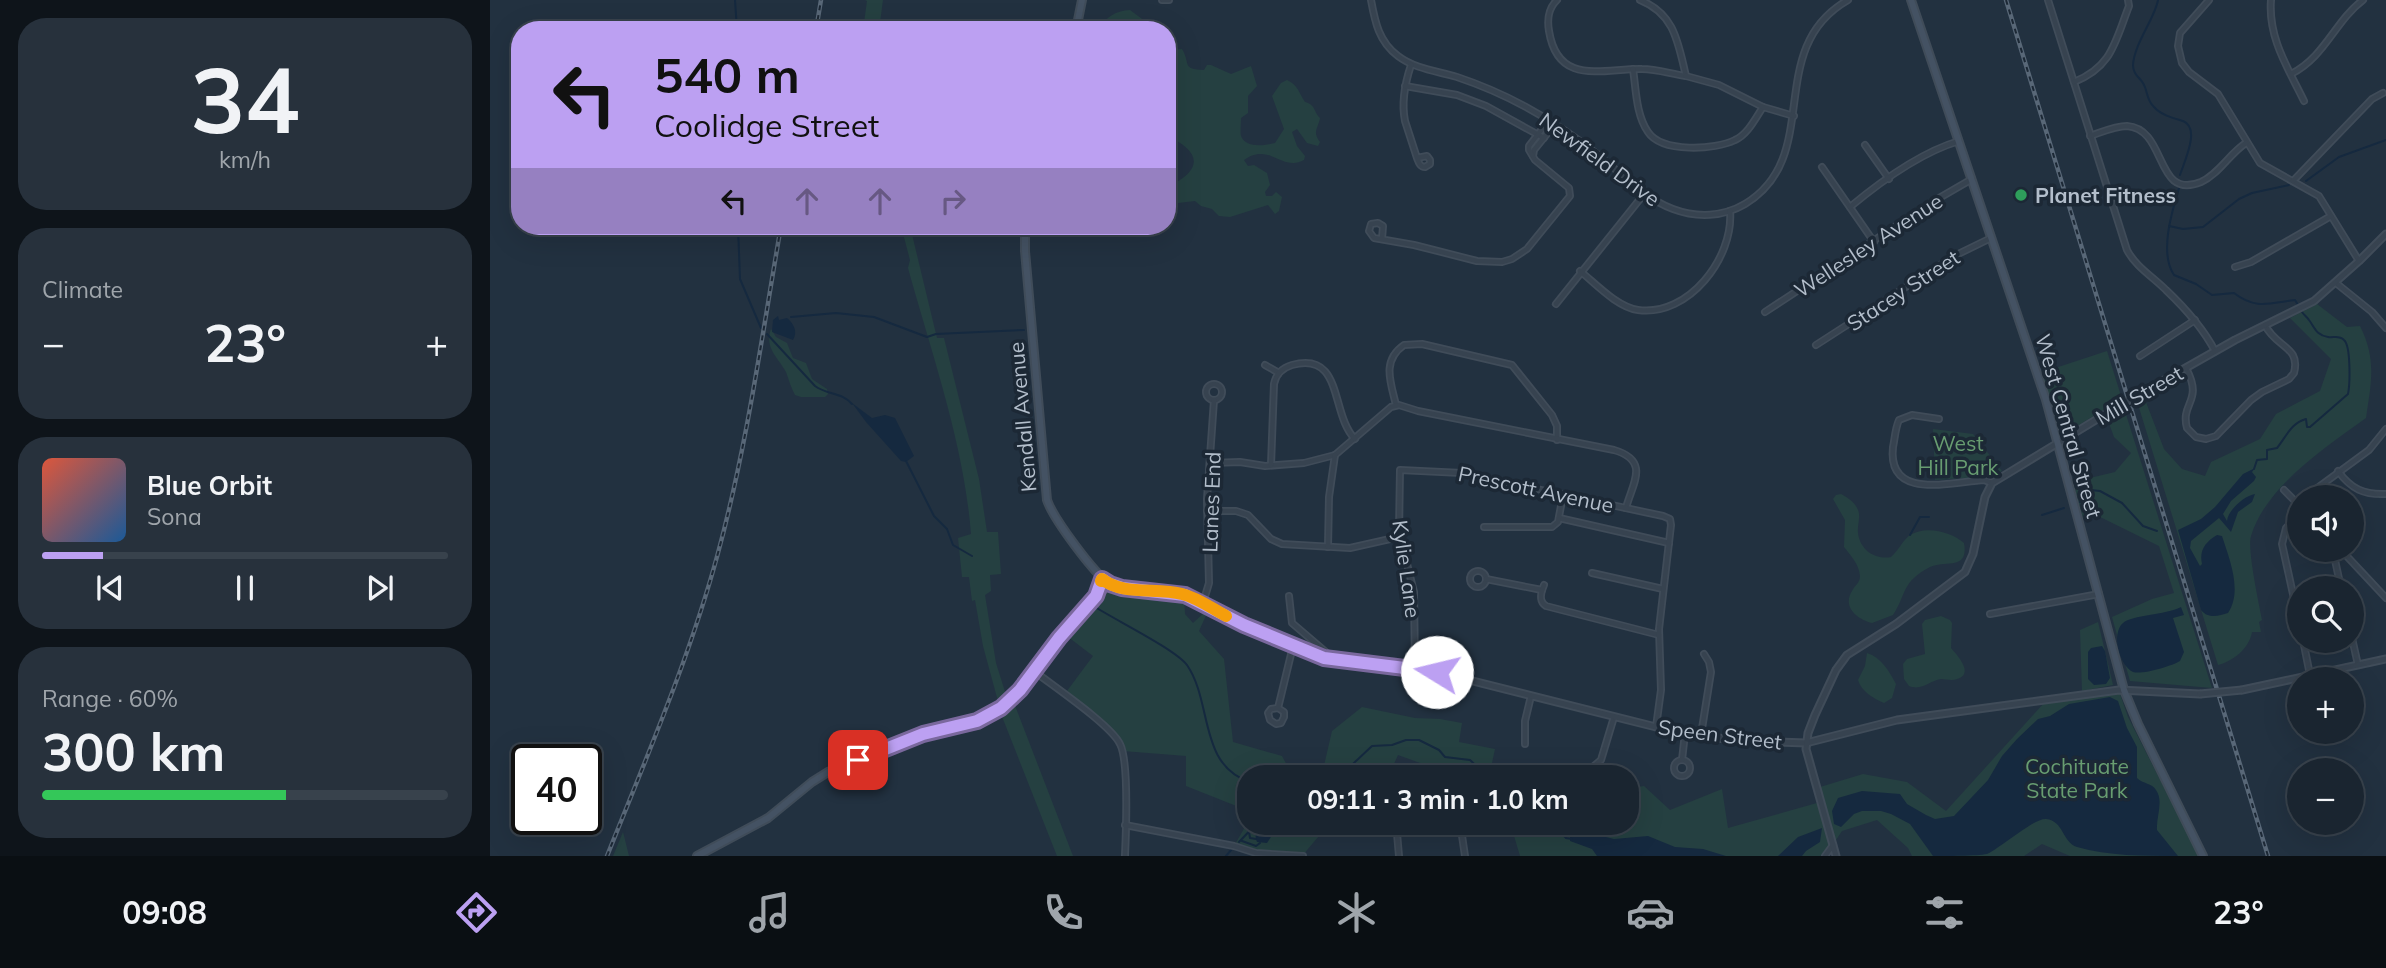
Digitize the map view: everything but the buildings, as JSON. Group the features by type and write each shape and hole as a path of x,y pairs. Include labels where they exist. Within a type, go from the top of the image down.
{"main road":[{"path":"1078,21 1082,0"},
{"name":"West Central Street","path":"1911,0 2058,442 2124,690 2203,856"},
{"name":"Kendall Avenue","path":"1024,235 1045,492 1054,515 1102,579 1110,584"},
{"path":"1096,596 1102,579"},
{"path":"697,856 768,818 828,772 923,734 971,723 990,715 1012,699 1059,638 1110,584"}],"street":[{"path":"1162,0 1170,0"},
{"name":"Newfield Drive","path":"1371,0 1380,35 1398,57 1411,64 1484,87 1549,120 1582,142 1644,194 1667,206 1691,214 1707,215 1730,211 1752,200 1769,183 1783,156 1794,116 1799,67 1808,41 1826,16 1848,0"},
{"path":"1557,0 1549,13 1550,37 1555,49 1571,66 1588,72 1660,70 1732,90 1763,107 1794,116"},
{"path":"1640,0 1661,12 1670,23 1686,76"},
{"path":"2048,0 2130,256 2195,320 2215,351"},
{"path":"2074,82 2092,74 2106,61 2129,6 2129,0"},
{"path":"2209,0 2180,33 2180,58 2189,72 2218,93 2260,163 2319,196 2360,261"},
{"path":"2271,0 2273,32 2304,101"},
{"path":"2291,75 2317,55 2351,10 2363,0"},
{"path":"1411,64 1405,86 1404,116 1417,158"},
{"path":"1633,69 1643,121 1648,132 1662,144 1702,148 1734,141 1746,131 1763,107"},
{"path":"1405,86 1457,95 1486,106 1544,138"},
{"path":"2293,181 2372,99 2383,93"},
{"path":"1382,239 1477,261 1490,263 1512,260 1527,249 1570,195 1569,188 1530,154 1529,146 1549,120"},
{"path":"1533,157 1534,149 1555,124"},
{"path":"2090,136 2119,127 2140,130 2155,144 2167,174 2176,181 2191,184 2206,179 2247,142"},
{"path":"1850,206 1940,147 1959,141"},
{"path":"1865,145 1889,179"},
{"path":"1822,167 1874,242"},
{"name":"Wellesley Avenue","path":"1765,312 1972,179"},
{"path":"1556,304 1644,194"},
{"path":"1580,271 1629,308 1650,310 1673,306 1689,297 1703,282 1729,235 1730,211"},
{"path":"2235,267 2251,262 2332,216"},
{"name":"Mill Street","path":"1992,484 2058,442 2215,351 2314,301 2386,234"},
{"name":"Stacey Street","path":"1816,345 1954,256 1991,238"},
{"path":"2336,283 2372,312 2386,328"},
{"path":"2140,356 2195,320"},
{"path":"2186,368 2194,389 2185,415 2187,428 2196,437 2211,438 2223,430 2256,395 2289,379 2294,373 2294,356 2289,349 2273,339 2265,325"},
{"path":"1396,405 1389,383 1392,358 1404,345 1422,344 1512,365 1552,415 1557,426 1557,440"},
{"path":"1270,465 1273,389 1279,373 1286,368 1314,364 1323,369 1331,378 1344,424 1355,439"},
{"path":"1265,365 1279,373"},
{"name":"Lanes End","path":"1203,603 1209,590 1210,576 1207,511 1214,400"},
{"path":"1211,463 1247,462 1257,466 1304,463 1335,455 1396,405"},
{"path":"1396,405 1614,450 1631,459 1637,475 1626,508"},
{"path":"1836,856 1806,743 1819,704 1847,654 1896,624 1965,572 1973,554 1985,497 1992,484 1984,480 1917,485 1906,481 1897,471 1892,458 1899,420 1912,415 1939,419"},
{"path":"2321,485 2369,450 2379,441 2386,429"},
{"path":"1328,547 1329,498 1335,455"},
{"name":"Prescott Avenue","path":"1400,470 1456,472 1663,516 1670,520 1669,544"},
{"name":"Kylie Lane","path":"1400,470 1399,537 1414,592 1415,668"},
{"path":"2338,471 2354,489 2368,494 2386,494"},
{"path":"2284,490 2287,493"},
{"path":"1484,527 1552,527 1558,520 1563,495"},
{"path":"1207,511 1236,511 1248,515 1276,542 1357,547 1399,537"},
{"path":"1558,520 1669,544 1659,635 1661,682 1656,727"},
{"path":"2287,526 2282,540 2290,576"},
{"path":"2351,562 2386,598"},
{"path":"1592,573 1663,589"},
{"path":"1486,579 1543,587 1541,600 1546,606 1659,635"},
{"name":"Speen Street","path":"1110,584 1122,588 1172,592 1203,603 1233,620 1293,646 1334,660 1415,668 1656,727 1730,740 1806,743 1910,718 2124,690 2200,694 2242,690 2287,680"},
{"path":"1990,614 2099,594"},
{"path":"1289,596 1292,623 1331,654 1334,660"},
{"path":"1278,708 1293,646"},
{"path":"2355,653 2358,665"},
{"path":"1701,735 1711,672 1704,654"},
{"name":"Speen Street","path":"2348,667 2386,659"},
{"path":"1034,671 1105,726 1118,740 1124,757 1125,856"},
{"path":"1525,744 1525,721 1531,696"},
{"path":"1595,765 1601,760 1614,716"},
{"path":"1682,760 1685,733"},
{"path":"1125,825 1234,846 1248,854 1303,856"},
{"path":"1397,835 1399,856"},
{"path":"1462,835 1465,856"},
{"path":"1825,856 1833,845"}],"green space":[{"path":"865,0 883,0 880,21 864,21"},
{"path":"1130,10 1145,21 1105,21 1120,12"},
{"path":"1182,49 1189,67 1192,68 1204,70 1207,65 1211,65 1231,74 1251,66 1257,86 1248,96 1248,113 1241,118 1241,136 1247,143 1275,143 1284,129 1272,96 1281,83 1287,80 1296,87 1320,118 1316,133 1320,142 1318,146 1307,143 1297,129 1292,132 1297,146 1305,156 1304,160 1289,163 1261,154 1244,160 1248,166 1254,165 1267,173 1270,185 1265,192 1266,196 1272,196 1276,192 1282,197 1279,211 1275,214 1268,205 1230,217 1219,216 1212,209 1195,201 1178,203 1176,182 1191,170 1194,163 1190,151 1176,141 1176,50"},
{"path":"903,235 912,235 937,338 944,338 979,479 987,532 998,532 1001,574 990,575 991,591 985,595 996,663 1007,698 999,705 983,646 975,600 972,601 969,577 962,577 958,538 971,534 962,467 946,400 908,268 910,260"},
{"path":"2317,304 2347,327 2360,326 2371,361 2366,418 2299,469 2283,484 2259,518 2250,543 2262,620 2259,622 2261,632 2252,632 2248,644 2240,653 2218,665 2137,401 2144,397 2164,449 2182,469 2205,476 2211,462 2260,439 2276,414 2320,391 2331,359 2290,318"},
{"path":"771,329 776,337 787,343 793,358 806,363 812,379 827,389 828,394 825,397 795,395 769,342"},
{"path":"2107,351 2122,399 2063,432 2059,428 2040,373"},
{"path":"2124,408 2212,688 2130,681 2112,617 2152,599 2174,593 2159,546 2096,515 2083,518 2073,482 2115,472 2131,453 2114,437 2107,418"},
{"name":"West Hill Park","path":"1933,429 1973,434 2002,471 1993,476 1935,480"},
{"path":"1841,494 1857,507 1859,539 1865,549 1874,555 1891,557 1910,535 1931,530 1946,533 1964,543 1963,558 1954,563 1930,567 1914,578 1893,615 1872,623 1861,619 1849,602 1860,576 1856,564 1844,547 1845,520 1833,499"},
{"path":"1110,584 1184,595 1185,614 1193,623 1208,611 1199,631 1224,659 1233,742 1282,756 1287,765 1237,765 1237,806 1186,786 1186,756 1123,751 1114,735 1064,695 1093,656 1063,633"},
{"path":"1941,616 1952,623 1951,648 1963,664 1965,673 1955,680 1941,679 1922,687 1909,686 1904,679 1903,664 1907,659 1925,654 1922,624 1925,620"},
{"name":"Cochituate State Park","path":"2098,622 2113,685 2082,691 2080,630"},
{"path":"1867,653 1880,661 1896,684 1892,698 1884,703 1868,694 1858,680 1865,666"},
{"name":"Cochituate State Park","path":"2120,694 2128,717 2199,856 2070,856 2042,844 2024,856 1912,856 1908,848 1877,820 1842,831 1828,852 1820,856 1520,856 1514,835 1639,835 1639,787 1644,786 1670,810 1722,789 1728,828 1824,801 1820,787 1863,774 1907,782 1946,811 2043,704"},
{"path":"1014,703 1073,856 1057,856 1001,714"},
{"path":"1362,707 1415,718 1462,723 1459,742 1495,749 1492,763 1499,765 1426,765 1398,755 1393,765 1324,765 1332,731"},
{"path":"623,832 629,856 613,856"},
{"path":"1240,835 1320,835 1302,856 1262,854 1234,846"}],"water":[{"path":"778,316 779,320 787,318 793,325 793,340 772,332 773,320"},
{"path":"852,403 872,418 885,415 895,418 914,456 906,462 901,461"},
{"path":"2255,468 2252,472 2256,477 2254,481 2231,501 2223,514 2227,521 2237,504 2255,494 2252,502 2238,512 2231,532 2219,518 2191,541 2190,548 2200,566 2206,544 2217,535 2222,536 2231,564 2235,585 2232,604 2228,613 2210,616 2201,610 2178,530 2201,519 2243,474"},
{"path":"2181,607 2184,615 2173,618 2184,652 2180,661 2143,672 2133,672 2128,668 2117,641 2119,628 2123,623"},
{"path":"2102,646 2110,678 2106,684 2094,685 2088,679 2088,652 2091,648"},
{"path":"2110,697 2118,701 2137,747 2137,778 2152,786 2158,794 2160,804 2157,830 2178,856 2114,854 2077,847 2068,841 2060,827 2046,819 2034,823 1987,854 1961,856 1933,856 1910,824 1881,811 1862,811 1854,814 1841,827 1834,824 1832,811 1838,798 1862,791 1900,794 1907,804 1935,819 1954,816 1988,780 2002,756 2038,719 2050,716 2069,704"},
{"path":"1822,828 1820,842 1802,856 1778,856 1798,837"},
{"path":"1256,835 1272,835 1267,843 1256,840"},
{"path":"1570,835 1600,835 1614,839 1648,836 1675,847 1703,849 1726,856 1597,856 1592,849 1570,841"}],"waterway":[{"path":"735,0 736,21"},
{"path":"2158,0 2134,57 2133,68 2154,107 2183,121 2191,131 2190,146 2180,175"},
{"path":"2306,181 2339,157 2386,140"},
{"path":"2169,226 2183,229 2203,227 2239,199 2252,193 2289,185"},
{"path":"2179,188 2167,244 2167,255 2174,275 2196,284 2212,295 2234,293 2249,302 2263,304 2295,300 2298,305"},
{"path":"738,235 740,279 761,328"},
{"path":"2254,469 2257,460 2267,459 2267,450 2277,448 2296,424 2306,419 2307,427 2310,427 2348,394 2348,350 2344,340 2318,333 2302,312"},
{"path":"791,317 836,313 874,317 927,337 936,334 1024,330"},
{"path":"767,334 815,386 844,397 852,404"},
{"path":"906,461 934,516 947,529 953,545 972,556"},
{"path":"2080,502 2091,490 2100,491 2122,503 2143,526 2157,531"},
{"path":"2042,515 2064,508"},
{"path":"1910,535 1920,517 1929,517"},
{"path":"1092,605 1157,643 1187,665 1195,680 1214,748 1222,762 1237,776"},
{"path":"1352,765 1372,746 1392,745 1406,740 1419,740 1439,750 1445,757 1470,760 1475,765"},
{"path":"1239,842 1246,835"},
{"path":"1250,835 1250,838 1256,839"},
{"path":"1563,835 1572,839"},
{"path":"1242,841 1256,846 1260,843"},
{"path":"1226,856 1232,849"}],"railway":[{"path":"818,21 821,0"},
{"path":"2006,0 2268,856"},
{"path":"607,856 681,668 718,553 746,431 779,235"}],"slow traffic":[{"path":"1101,581 1102,579 1122,588 1185,595 1226,616"}],"place":[{"name":"Planet Fitness","path":"2021,195"}],"route":[{"path":"858,760 923,734 977,721 1001,708 1020,690 1059,638 1096,596 1102,579 1122,588 1185,595 1244,625 1324,658 1437,672"}]}
